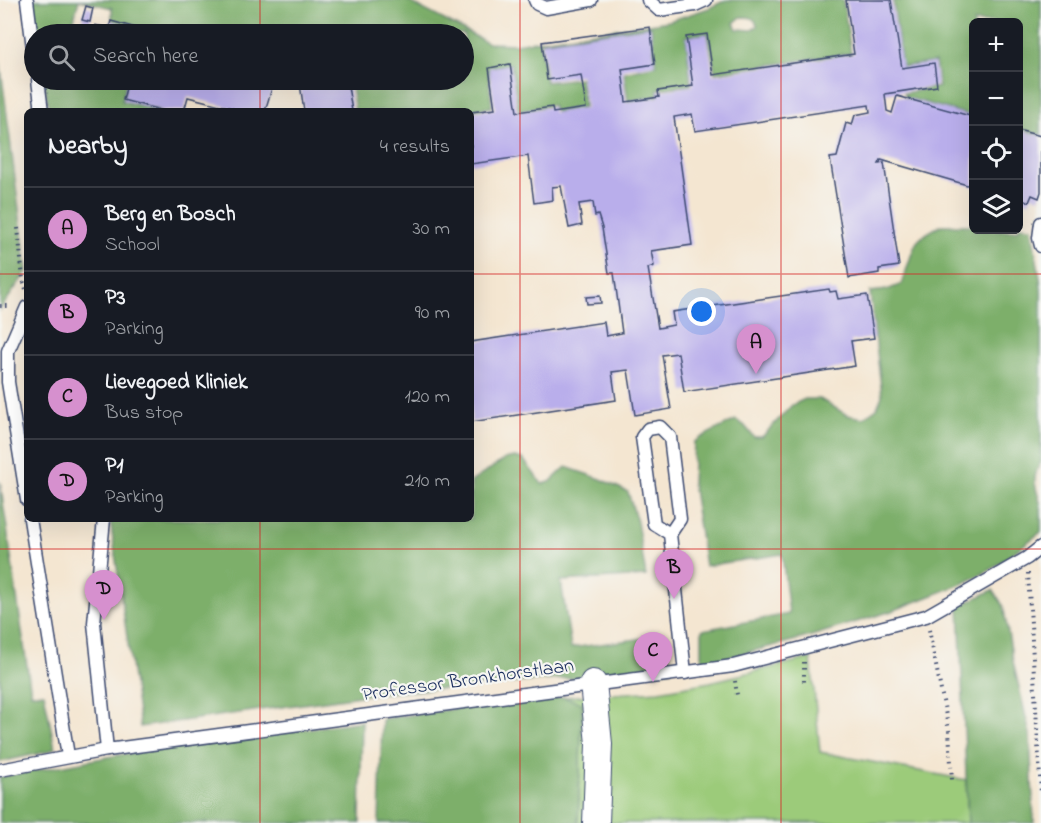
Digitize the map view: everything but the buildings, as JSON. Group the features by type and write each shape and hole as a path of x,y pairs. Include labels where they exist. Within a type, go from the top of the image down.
{"street":[{"path":"593,683 599,744 597,823"}],"lane":[{"path":"27,0 30,24"},
{"path":"535,0 541,7 546,8 591,0"},
{"path":"648,0 659,10 695,5 706,0"},
{"path":"39,90 42,108"},
{"path":"1041,223 1039,238 1041,246"},
{"path":"24,314 8,351 8,382 24,481"},
{"path":"670,534 654,524 642,437 648,429 660,427 670,437 680,519 670,534 685,674"},
{"path":"0,770 68,756 30,522"},
{"path":"104,522 94,623 107,750"},
{"name":"Professor Bronkhorstlaan","path":"68,756 593,683 685,674 743,663 926,616 1028,558 1041,547"}],"path":[{"path":"18,228 24,283"},
{"path":"1028,558 1041,794"},
{"path":"926,616 949,731 952,780"}],"green space":[{"path":"32,0 79,0 73,24 36,24"},
{"path":"79,0 406,0 452,24 129,24 112,20 112,8"},
{"path":"726,0 843,0 851,53 715,73 708,33 686,36 691,85 658,89 658,96 628,101 624,72 656,65 651,26 540,42 546,82 580,78 584,107 555,112 552,105 519,111 511,64 488,67 492,107 474,110 355,108 352,90 474,90 474,36 488,43 515,44 669,21","holes":["741,17 749,17 757,26 752,30 737,29 734,23"]},
{"path":"893,0 927,0 931,5 939,0 1041,0 1041,135 1023,130 1023,18 969,18 969,115 905,97 904,93 939,87 935,62 902,67"},
{"path":"0,61 24,248 24,275 0,310"},
{"path":"46,90 125,90 122,101 149,108 49,108"},
{"path":"941,225 969,225 969,234 1023,234 1023,226 1032,227 1041,291 1041,462 1037,469 1035,485 1041,508 1041,532 990,570 964,583 892,611 808,637 702,664 702,630 789,614 782,554 705,566 692,483 694,442 736,420 744,425 754,437 762,437 792,405 805,399 820,399 847,415 863,418 877,408 882,396 870,292 887,290 902,284 915,245 925,234"},
{"path":"514,457 523,459 542,484 550,482 566,467 601,479 628,492 637,522 646,576 561,581 571,648 667,635 671,670 374,694 140,727 110,522 474,522 474,480 505,459"},
{"path":"0,481 31,693 44,693 55,748 0,762"},
{"path":"993,590 1003,605 1030,734 1034,823 968,823 959,606"},
{"path":"811,658 820,752 966,780 968,823 578,823 582,704 563,697 659,691 710,682"},
{"path":"563,697 582,703 578,823 379,823 382,719 510,701"},
{"path":"362,721 360,823 0,823 0,777 119,755"}],"place":[{"name":"Berg en Bosch","path":"756,374"},
{"name":"P3","path":"674,599"},
{"name":"P1","path":"104,620"},
{"name":"Lievegoed Kliniek","path":"653,682"}]}
